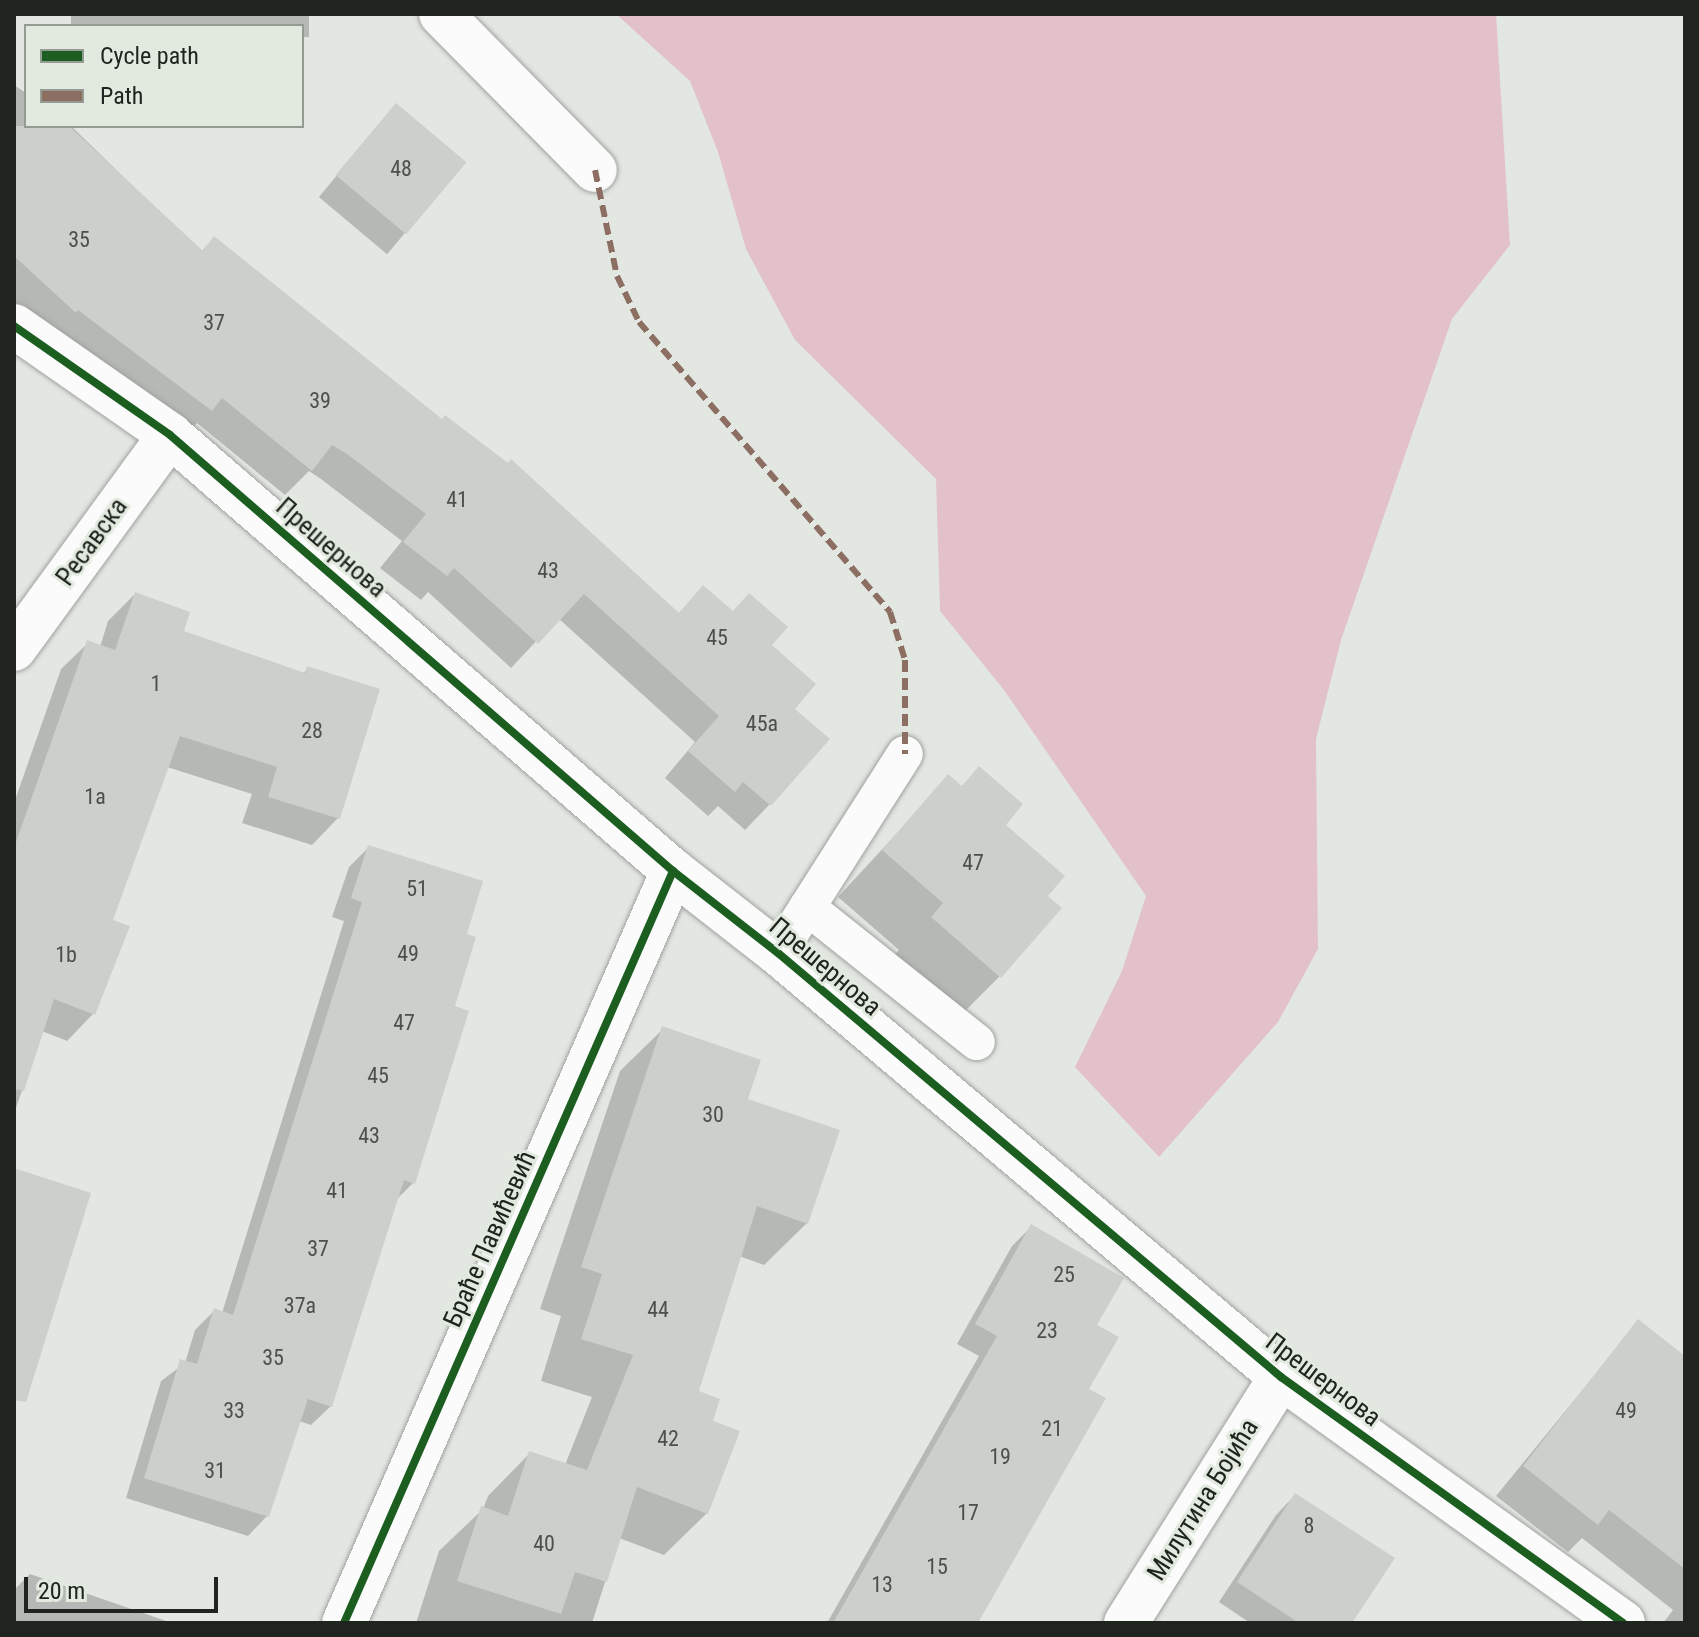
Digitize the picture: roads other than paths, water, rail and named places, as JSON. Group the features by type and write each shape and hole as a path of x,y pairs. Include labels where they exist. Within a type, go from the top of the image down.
{"street":[{"path":"441,14 595,170"},
{"name":"Прешернова","path":"14,326 170,435 673,871 778,953 1281,1377 1623,1623"},
{"name":"Ресавска","path":"14,649 170,435"},
{"name":"Браће Павићевић","path":"344,1623 673,871"},
{"name":"Милутина Бојића","path":"1126,1623 1281,1377"}],"lane":[{"path":"778,953 905,754"},
{"path":"807,907 977,1042"}]}
